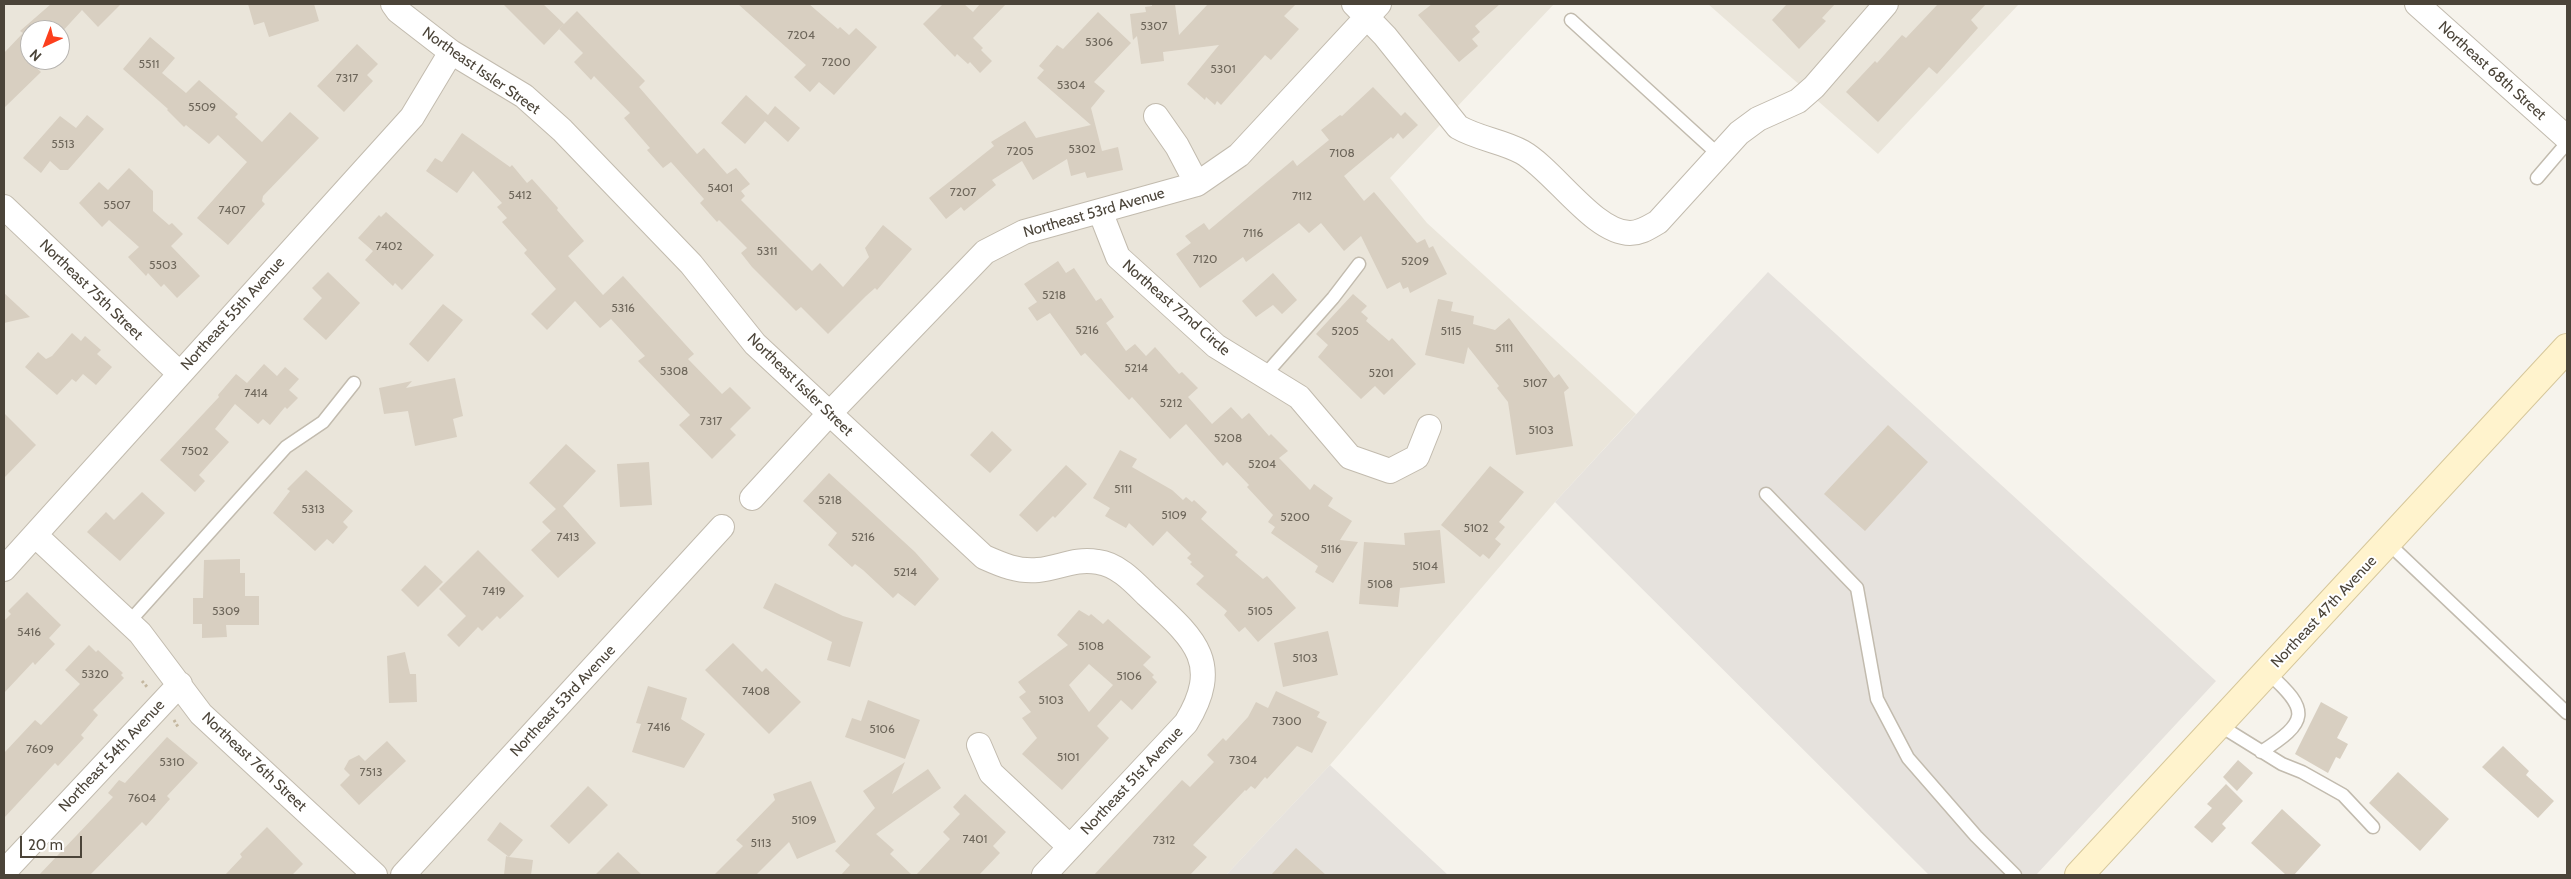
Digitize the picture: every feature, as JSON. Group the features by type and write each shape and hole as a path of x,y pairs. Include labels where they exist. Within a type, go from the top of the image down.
{"street":[{"name":"Northeast Issler Street","path":"393,4 398,11 451,52 524,96 562,130 691,264 755,344 984,557 1012,569 1039,570 1074,560 1100,562 1126,574 1189,634 1199,654 1203,676"},
{"path":"1367,8 1458,127 1474,136 1521,151 1540,165 1602,224 1617,232 1631,234 1644,231 1658,222 1739,133 1758,119 1798,101 1814,87 1886,4"},
{"name":"Northeast 68th Street","path":"2418,4 2567,138"},
{"name":"Northeast 53rd Avenue","path":"752,498 829,414 985,252 1024,232 1197,184 1240,155 1367,8"},
{"name":"Northeast 55th Avenue","path":"4,569 412,117 451,52"},
{"path":"1156,116 1177,146 1197,184"},
{"name":"Northeast 75th Street","path":"4,207 179,373"},
{"name":"Northeast 72nd Circle","path":"1100,211 1118,257 1216,346 1299,397 1350,457 1390,471 1417,457 1430,427"},
{"name":"Northeast 47th Avenue","path":"2079,875 2567,348"},
{"name":"Northeast 53rd Avenue","path":"403,875 722,527"},
{"name":"Northeast 76th Street","path":"35,535 140,633 201,714 375,875"},
{"name":"Northeast 51st Avenue","path":"1044,875 1186,723 1199,701 1203,676"},
{"name":"Northeast 54th Avenue","path":"4,872 180,684"},
{"path":"979,745 991,773 1070,846"}],"lane":[{"path":"1571,20 1719,155"},
{"path":"2537,178 2567,143"},
{"path":"1264,376 1333,298 1359,264"},
{"path":"128,622 286,447 323,422 354,383"},
{"path":"1766,494 1857,588 1877,699 1908,758 1976,836 2015,875"},
{"path":"2388,543 2469,622 2567,713"},
{"path":"2261,752 2285,736 2296,725 2300,715 2295,702 2268,672"},
{"path":"2219,725 2261,752 2343,795 2372,827"}],"shaded area":[{"path":"4,4 1554,4 1390,178 1427,223 1636,414 1555,502 1330,765 1226,875 4,875"},
{"path":"1708,4 2019,4 1878,154"},
{"path":"1768,272 2216,681 2036,875 1929,875 1555,502"},
{"path":"1330,765 1448,875 1226,875"}],"building":[{"path":"51,4 121,4 98,27 82,10 70,23 70,20 33,20"},
{"path":"248,4 314,4 319,21 269,37 264,22 254,25"},
{"path":"503,4 543,4 564,24 544,45"},
{"path":"738,4 809,4 838,29 840,27 849,35 856,28 877,47 834,95 819,82 810,92 794,77 806,65"},
{"path":"943,4 964,4 973,12 980,4 1006,4 973,38 992,61 980,73 970,62 968,64 957,54 955,57 923,24"},
{"path":"1152,4 1175,4 1179,35 1208,4 1296,4 1284,16 1299,29 1271,60 1265,55 1221,105 1217,101 1215,105 1206,97 1205,100 1187,84 1219,45 1163,52 1164,61 1141,64 1137,36 1133,40 1130,14 1146,12 1145,7 1152,6"},
{"path":"1432,4 1500,4 1475,26 1480,32 1472,39 1478,46 1459,62 1418,15"},
{"path":"1787,4 1835,4 1822,18 1826,21 1799,49 1772,20"},
{"path":"1938,4 1986,4 1971,20 1978,28 1937,74 1929,67 1878,122 1846,92 1875,61 1877,63 1902,35 1906,38"},
{"path":"577,11 645,81 639,87 697,154 704,148 727,174 736,168 750,184 741,191 745,196 741,200 812,271 820,263 843,287 869,257 865,248 883,225 912,249 877,290 875,288 866,296 828,334 801,307 796,311 752,267 741,253 747,248 719,220 717,222 700,203 704,199 671,162 663,168 647,150 650,148 624,118 630,113 594,76 591,80 574,62 583,53 559,29"},
{"path":"1098,12 1131,43 1094,82 1105,91 1091,108 1102,151 1118,147 1123,170 1087,178 1085,172 1071,176 1067,159 1033,180 1022,161 992,180 996,185 964,211 961,207 946,219 929,198 994,146 991,142 1025,121 1036,138 1091,125 1037,78 1044,70 1039,66 1057,45 1063,49"},
{"path":"20,36 20,70 39,70 41,72 4,108 4,53"},
{"path":"150,37 175,58 162,73 186,93 199,80 238,114 235,117 262,142 290,112 319,138 263,196 262,201 265,204 228,245 197,218 247,162 218,135 209,144 186,125 184,127 168,109 123,69"},
{"path":"357,44 378,64 367,75 373,81 344,112 317,86"},
{"path":"1373,87 1401,116 1405,112 1418,125 1403,139 1398,133 1393,139 1391,137 1344,176 1364,201 1374,192 1417,243 1425,239 1429,248 1433,246 1447,274 1410,293 1408,287 1403,289 1400,282 1387,289 1361,236 1344,251 1321,223 1309,233 1299,223 1246,262 1243,257 1200,288 1176,254 1191,243 1185,236 1204,223 1209,230 1293,160 1297,166 1329,140 1321,130 1340,115 1342,116"},
{"path":"746,95 768,115 775,106 800,128 788,142 765,121 745,144 721,123"},
{"path":"87,115 104,129 68,170 60,170 50,161 41,173 23,158 60,116 76,128"},
{"path":"462,133 510,167 512,165 527,183 532,179 558,208 557,210 584,241 568,256 603,295 623,276 694,354 688,359 722,394 730,387 751,408 730,429 736,435 712,459 679,425 690,415 638,361 645,356 611,319 600,328 575,301 547,330 531,314 556,289 524,253 527,250 502,222 507,218 497,207 502,203 473,171 457,193 426,171 435,158 442,162"},
{"path":"129,168 153,191 153,211 169,225 172,223 183,234 171,246 200,276 177,298 164,284 161,287 148,273 146,276 128,257 139,247 109,220 102,227 79,203 99,182 108,190"},
{"path":"386,212 434,255 402,290 395,283 393,286 365,260 373,251 358,238 379,215 381,217"},
{"path":"1058,261 1066,273 1074,268 1096,301 1101,298 1114,317 1106,323 1126,351 1135,344 1146,356 1155,347 1179,374 1182,372 1198,388 1188,397 1212,424 1231,407 1242,419 1249,413 1269,436 1271,434 1288,451 1279,458 1310,490 1314,484 1333,498 1328,506 1352,521 1340,540 1358,542 1333,583 1315,572 1318,566 1271,533 1275,527 1268,522 1273,515 1247,487 1249,485 1227,462 1223,466 1186,424 1170,439 1132,397 1129,400 1085,353 1081,356 1050,313 1037,321 1028,308 1037,302 1024,284"},
{"path":"328,272 360,303 326,340 303,319 322,298 312,288"},
{"path":"1273,273 1297,300 1282,314 1273,305 1256,317 1242,301"},
{"path":"4,293 30,317 4,323"},
{"path":"1353,294 1367,306 1361,312 1368,318 1366,321 1389,341 1392,338 1416,364 1384,395 1375,386 1361,399 1318,357 1328,345 1316,334"},
{"path":"1438,299 1453,302 1451,311 1474,316 1473,324 1495,330 1509,318 1554,378 1559,374 1569,388 1564,392 1573,446 1516,455 1508,402 1497,388 1499,386 1468,347 1464,364 1425,355"},
{"path":"443,304 463,320 428,362 409,344"},
{"path":"72,333 81,341 85,336 101,350 97,354 112,367 96,385 83,374 76,382 72,379 57,395 25,367 38,352 46,359 52,356"},
{"path":"264,364 277,376 285,367 299,379 289,390 298,398 287,409 285,407 270,425 263,419 258,424 235,404 215,429 229,442 199,475 205,481 195,492 160,460 219,397 218,395 236,374 247,383"},
{"path":"455,378 463,416 453,419 457,437 415,446 408,411 384,414 379,388 412,381 406,388"},
{"path":"4,413 36,445 4,478"},
{"path":"1888,425 1928,462 1865,531 1824,494"},
{"path":"992,431 1012,450 990,473 970,455"},
{"path":"566,444 596,471 563,506 596,543 558,578 531,550 551,531 542,522 556,509 529,483"},
{"path":"1120,450 1137,459 1132,467 1172,490 1183,500 1186,497 1192,502 1194,500 1207,512 1201,519 1238,552 1235,555 1263,579 1267,576 1296,608 1258,642 1245,627 1239,632 1224,615 1227,611 1196,584 1204,576 1190,564 1192,562 1187,558 1191,554 1167,531 1153,546 1129,523 1126,528 1105,516 1110,508 1093,498"},
{"path":"649,462 652,505 620,507 617,464"},
{"path":"1066,465 1087,484 1055,518 1053,516 1037,532 1019,515"},
{"path":"1490,466 1524,492 1499,522 1505,527 1495,539 1501,544 1489,559 1483,554 1480,557 1441,525"},
{"path":"306,470 353,511 343,522 348,527 333,544 327,539 315,551 273,513 290,491 287,489"},
{"path":"829,473 915,552 939,579 915,606 898,593 893,598 863,570 855,564 852,567 828,545 837,533 803,501"},
{"path":"142,492 165,513 120,561 87,532 106,512 114,520"},
{"path":"1440,530 1445,583 1400,588 1398,607 1359,604 1364,542 1405,545 1404,533"},
{"path":"478,550 524,596 500,619 497,616 482,631 478,627 459,647 447,635 466,616 439,589"},
{"path":"240,559 240,573 245,573 245,596 259,596 259,625 226,625 227,637 202,638 202,624 193,624 193,598 203,598 204,560"},
{"path":"425,565 443,582 418,607 401,590"},
{"path":"775,583 843,616 863,622 850,667 827,660 832,642 763,608"},
{"path":"27,592 61,625 49,638 55,644 35,665 33,662 4,693 4,621 11,614 8,611"},
{"path":"1079,610 1089,616 1091,614 1103,624 1108,619 1151,657 1143,665 1154,675 1152,677 1157,682 1132,710 1121,700 1097,726 1109,738 1062,790 1022,754 1037,738 1022,718 1031,712 1019,697 1026,692 1018,682 1068,645 1057,635","holes":["1089,664 1113,685 1089,712 1069,685"]},
{"path":"1328,631 1338,675 1283,687 1274,643"},
{"path":"733,643 762,672 766,668 801,702 769,734 705,670"},
{"path":"89,645 96,652 98,650 123,673 121,675 124,678 93,710 98,715 81,735 84,738 58,766 55,763 4,818 4,753 35,720 41,725 80,684 65,670"},
{"path":"405,652 410,674 416,674 417,702 389,703 387,656"},
{"path":"648,686 687,698 681,719 705,734 684,768 632,752 641,724 636,723"},
{"path":"1276,691 1320,712 1317,717 1327,722 1312,753 1297,746 1267,779 1265,777 1255,789 1251,786 1245,790 1193,845 1207,857 1190,875 1094,875 1182,780 1190,787 1214,762 1207,755 1223,738 1226,741 1248,717 1256,702 1268,708"},
{"path":"868,700 920,720 905,759 845,737 852,718 861,721"},
{"path":"2321,702 2348,717 2337,738 2348,744 2340,759 2336,757 2328,773 2295,754"},
{"path":"167,737 198,763 167,796 170,799 146,826 142,822 90,875 39,875 113,797 108,793 119,780 125,783"},
{"path":"387,741 406,761 359,805 340,785 350,775 344,769 349,760 359,755 365,761"},
{"path":"2503,746 2529,771 2526,775 2554,801 2538,818 2482,767"},
{"path":"2238,760 2253,773 2237,791 2223,777"},
{"path":"905,762 892,794 928,769 941,788 876,834 894,850 890,854 912,875 841,875 850,865 835,851 875,808 863,791"},
{"path":"2398,772 2449,819 2420,851 2369,803"},
{"path":"811,781 836,842 797,859 789,842 756,875 714,875 743,846 736,840 775,800 773,794"},
{"path":"2226,784 2243,801 2222,824 2226,828 2212,843 2194,827 2212,808 2207,804"},
{"path":"588,786 608,805 569,844 550,826"},
{"path":"965,794 1006,832 993,846 1000,853 979,875 916,875 950,839 943,832 960,814 953,807"},
{"path":"2282,809 2321,845 2294,875 2286,875 2251,843"},
{"path":"500,822 523,840 509,857 487,840"},
{"path":"267,827 303,864 292,875 225,875 242,857 240,854"},
{"path":"1296,848 1326,875 1271,875"},
{"path":"618,852 642,875 595,875"},
{"path":"506,856 533,860 531,875 504,875"}]}
